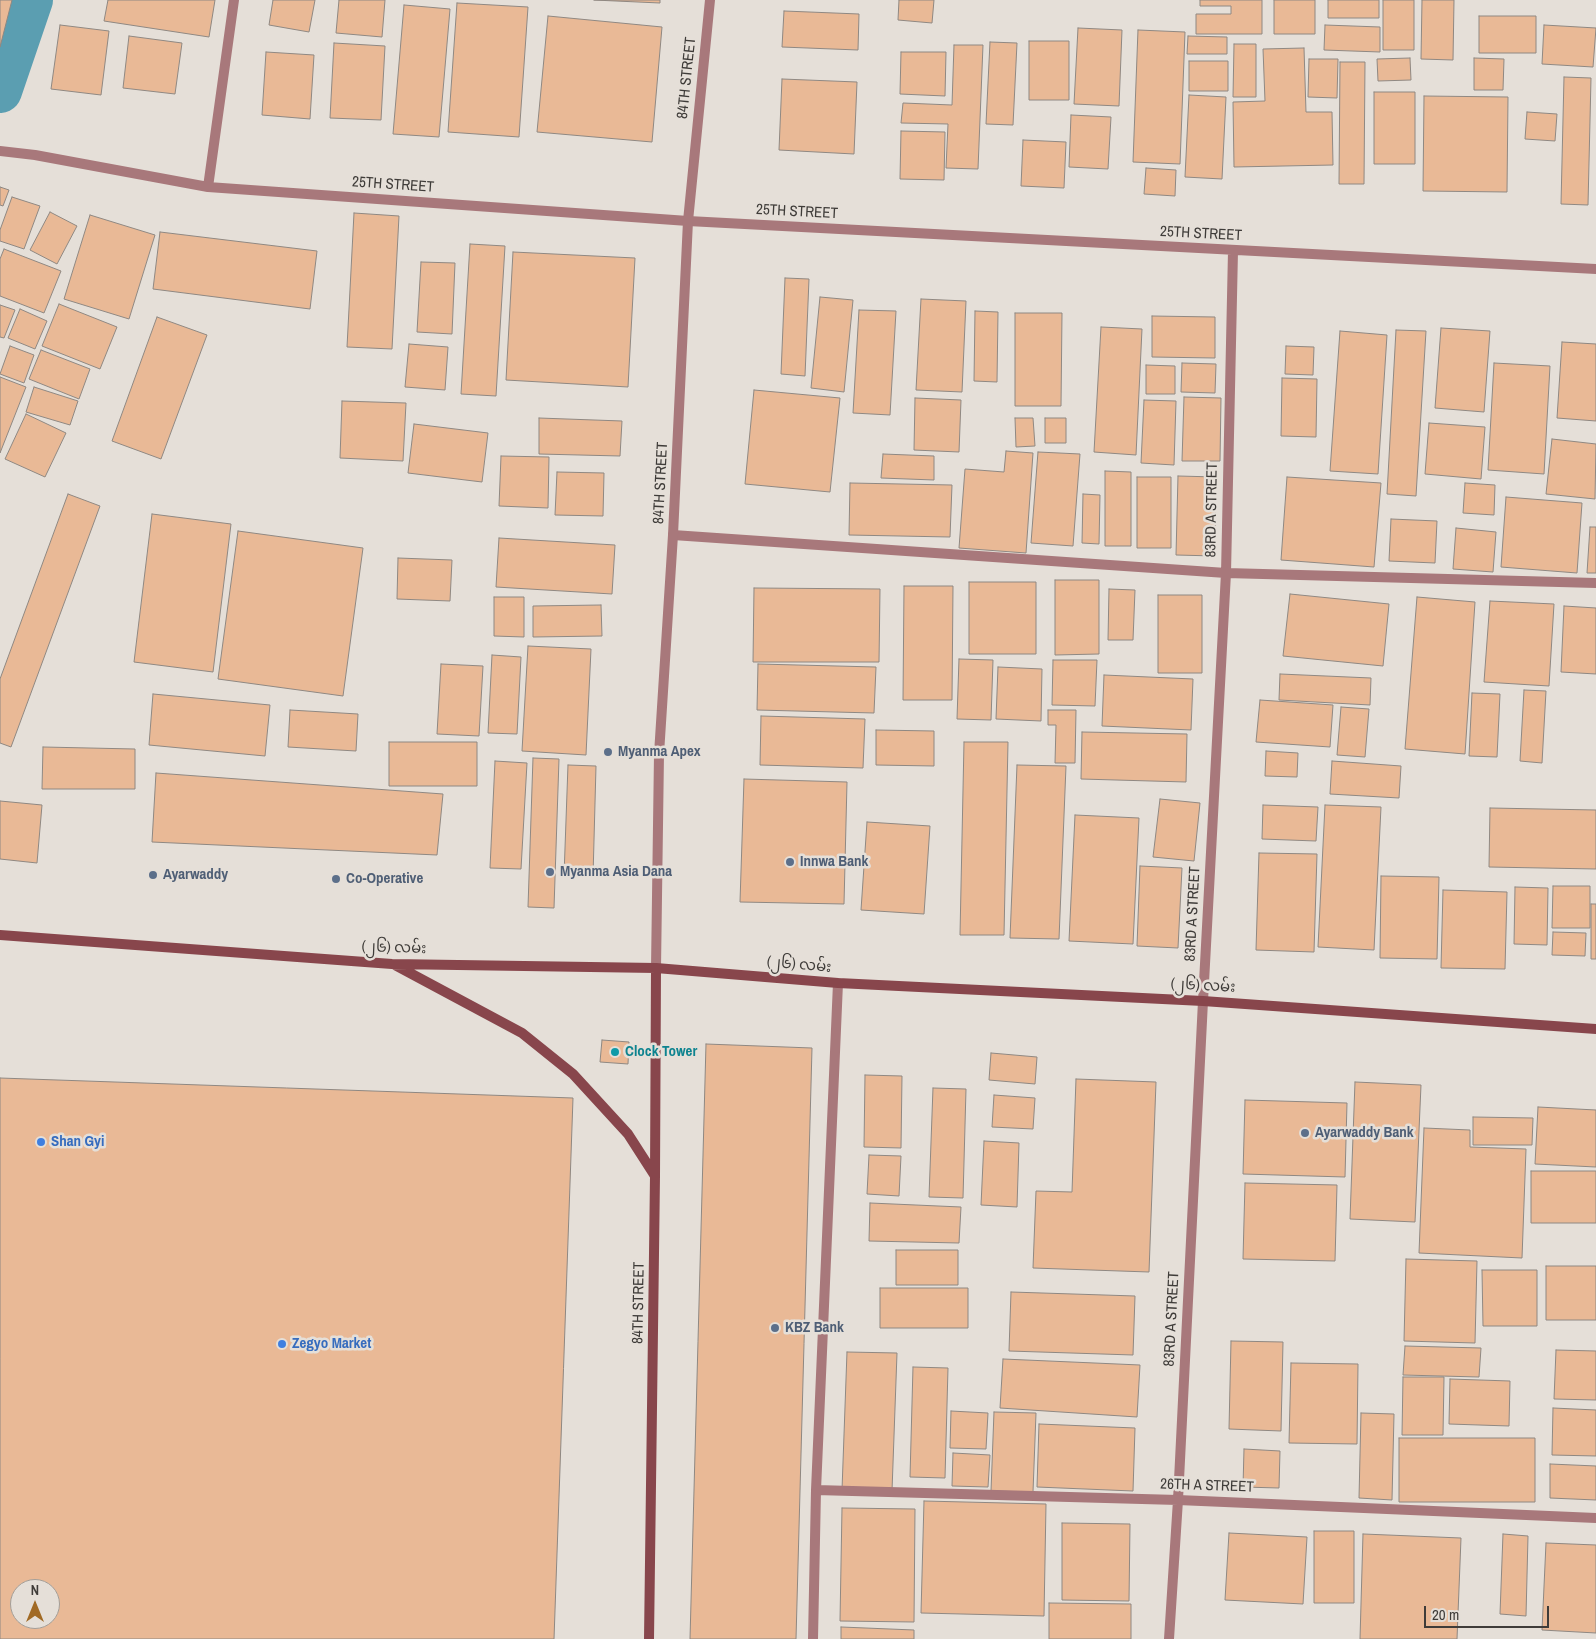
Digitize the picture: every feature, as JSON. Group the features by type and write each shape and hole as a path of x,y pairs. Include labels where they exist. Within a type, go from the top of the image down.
{"main road":[{"name":"(၂၆) လမ်း","path":"0,935 392,964 656,968 838,983 1203,1001 1596,1029"},
{"path":"392,964 522,1033 573,1074 628,1134 655,1176"},
{"name":"84TH STREET","path":"649,1639 656,968"}],"street":[{"path":"208,187 234,0"},
{"name":"84TH STREET","path":"656,968 659,754 673,535 688,221 710,0"},
{"name":"25TH STREET","path":"0,150 208,187 688,221 1596,269"},
{"name":"83RD A STREET","path":"1169,1639 1178,1500 1226,572 1232,251"},
{"path":"673,535 1226,572 1596,583"},
{"path":"813,1639 816,1490 838,983"},
{"name":"26TH A STREET","path":"816,1490 1178,1500 1596,1518"}],"building":[{"path":"0,0 12,0 0,47"},
{"path":"108,0 215,0 209,37 104,21"},
{"path":"273,0 315,0 309,32 269,25"},
{"path":"339,0 385,0 382,37 336,33"},
{"path":"594,0 660,0 660,3"},
{"path":"899,0 934,0 932,23 898,20"},
{"path":"1200,0 1262,0 1262,34 1196,34 1196,14 1231,14 1231,6 1200,6"},
{"path":"1274,0 1315,0 1315,34 1274,34"},
{"path":"1328,0 1379,0 1379,18 1328,18"},
{"path":"1383,0 1414,0 1414,50 1383,50"},
{"path":"1422,0 1454,0 1453,60 1421,59"},
{"path":"457,3 528,7 519,137 448,132"},
{"path":"404,5 450,9 439,137 393,134"},
{"path":"784,11 859,14 858,50 782,47"},
{"path":"548,16 662,27 652,142 537,132"},
{"path":"1479,16 1536,16 1536,53 1479,53"},
{"path":"60,25 109,31 101,95 51,89"},
{"path":"1325,25 1380,27 1380,52 1324,50"},
{"path":"1544,25 1596,28 1593,67 1542,64"},
{"path":"1078,28 1122,30 1119,106 1074,104"},
{"path":"1138,30 1185,32 1180,164 1133,162"},
{"path":"129,36 182,43 175,94 123,88"},
{"path":"1188,36 1227,37 1227,54 1187,54"},
{"path":"1029,41 1069,41 1069,100 1029,100"},
{"path":"990,42 1017,43 1013,125 986,124"},
{"path":"334,43 385,46 381,120 330,118"},
{"path":"1234,44 1256,44 1256,97 1233,97"},
{"path":"954,45 983,45 978,169 946,168 948,124 901,123 903,103 952,105"},
{"path":"1304,48 1306,112 1332,112 1333,165 1234,167 1233,102 1265,101 1263,49"},
{"path":"266,52 314,55 310,119 262,115"},
{"path":"901,52 946,52 945,96 900,94"},
{"path":"1410,58 1411,80 1378,81 1377,59"},
{"path":"1474,58 1504,59 1503,90 1474,90"},
{"path":"1309,59 1338,59 1337,98 1308,97"},
{"path":"1189,61 1228,61 1228,91 1189,91"},
{"path":"1340,62 1365,62 1364,184 1339,184"},
{"path":"1564,77 1591,78 1588,205 1561,204"},
{"path":"782,79 857,82 854,154 779,150"},
{"path":"1374,92 1415,92 1415,164 1374,164"},
{"path":"1189,95 1226,97 1222,179 1185,177"},
{"path":"1424,96 1508,97 1507,192 1423,191"},
{"path":"1527,112 1557,114 1555,141 1525,139"},
{"path":"1071,115 1111,117 1108,169 1069,167"},
{"path":"901,131 945,132 944,180 900,179"},
{"path":"1023,140 1066,142 1064,188 1021,186"},
{"path":"1146,168 1176,170 1175,196 1144,194"},
{"path":"0,187 9,190 3,206 0,205"},
{"path":"12,197 40,206 24,249 0,241 0,230"},
{"path":"50,212 77,226 57,264 30,250"},
{"path":"354,213 399,216 392,349 347,347"},
{"path":"90,215 155,235 129,319 64,299"},
{"path":"160,232 317,251 310,309 153,289"},
{"path":"470,244 505,246 496,396 461,394"},
{"path":"4,249 61,271 44,313 0,296 0,259"},
{"path":"513,252 635,258 628,387 506,380"},
{"path":"421,262 455,263 452,334 417,332"},
{"path":"785,278 809,279 805,376 781,374"},
{"path":"820,297 853,300 844,392 811,388"},
{"path":"921,299 966,301 962,392 916,390"},
{"path":"59,304 117,327 100,369 42,346"},
{"path":"0,305 15,310 4,338 0,337"},
{"path":"20,309 47,321 35,349 8,338"},
{"path":"859,310 896,311 890,415 853,413"},
{"path":"975,311 998,312 997,382 974,381"},
{"path":"1015,313 1062,313 1061,406 1015,406"},
{"path":"1152,316 1215,317 1215,358 1152,357"},
{"path":"157,317 207,335 161,459 112,441"},
{"path":"1101,327 1142,329 1136,455 1094,452"},
{"path":"1441,328 1490,331 1484,412 1435,408"},
{"path":"1396,330 1426,331 1416,496 1387,494"},
{"path":"1340,331 1387,335 1378,474 1330,471"},
{"path":"1562,342 1596,344 1596,421 1557,418"},
{"path":"409,344 448,347 445,390 405,387"},
{"path":"10,346 34,355 24,383 0,374"},
{"path":"1286,346 1314,347 1313,375 1285,374"},
{"path":"41,350 90,369 79,399 29,379"},
{"path":"1182,363 1216,364 1215,393 1181,392"},
{"path":"1494,363 1550,366 1544,474 1488,470"},
{"path":"1146,365 1175,366 1175,394 1146,394"},
{"path":"0,377 26,387 0,453"},
{"path":"1282,378 1317,379 1316,437 1281,436"},
{"path":"34,387 78,401 70,425 26,412"},
{"path":"754,390 840,398 830,492 745,484"},
{"path":"1184,397 1221,398 1220,461 1182,461"},
{"path":"915,398 961,400 959,452 914,450"},
{"path":"1144,400 1176,401 1174,465 1141,463"},
{"path":"342,401 406,403 403,461 340,458"},
{"path":"26,414 66,433 45,477 5,459"},
{"path":"539,418 622,421 620,456 539,454"},
{"path":"1015,418 1033,418 1035,446 1016,447"},
{"path":"1045,418 1066,418 1066,443 1045,443"},
{"path":"1429,423 1485,427 1481,479 1425,474"},
{"path":"414,424 488,433 482,482 408,473"},
{"path":"1552,439 1596,444 1595,499 1546,494"},
{"path":"1006,451 1033,453 1026,553 959,548 965,469 1004,472"},
{"path":"1038,452 1080,454 1073,546 1031,543"},
{"path":"883,454 934,456 934,480 881,478"},
{"path":"501,456 549,457 548,508 499,506"},
{"path":"1105,471 1131,472 1131,546 1105,546"},
{"path":"557,472 604,473 603,516 555,515"},
{"path":"1178,476 1216,477 1215,556 1176,555"},
{"path":"1137,477 1171,477 1171,548 1137,548"},
{"path":"1287,477 1381,483 1374,567 1281,560"},
{"path":"850,483 952,485 950,537 849,535"},
{"path":"1465,483 1495,485 1494,515 1463,513"},
{"path":"68,494 100,506 11,747 0,743 0,679"},
{"path":"1083,494 1100,495 1099,544 1082,543"},
{"path":"1506,497 1582,503 1577,573 1501,567"},
{"path":"152,514 231,524 213,672 134,662"},
{"path":"1391,519 1437,521 1435,563 1389,561"},
{"path":"1590,527 1596,527 1596,573 1587,573"},
{"path":"1456,528 1496,532 1493,572 1453,569"},
{"path":"238,531 363,548 343,696 218,679"},
{"path":"499,538 615,545 612,594 496,587"},
{"path":"398,558 452,560 450,601 397,599"},
{"path":"1055,580 1099,580 1099,654 1055,655"},
{"path":"969,582 1036,582 1036,654 969,654"},
{"path":"904,586 953,586 952,700 903,700"},
{"path":"754,588 880,589 879,662 753,662"},
{"path":"1109,589 1135,590 1133,640 1108,640"},
{"path":"1290,594 1389,604 1383,666 1283,656"},
{"path":"1158,595 1202,595 1202,673 1158,673"},
{"path":"494,597 524,597 524,637 494,636"},
{"path":"1417,597 1475,602 1465,754 1405,749"},
{"path":"1490,601 1554,604 1549,686 1484,682"},
{"path":"601,605 602,636 533,637 533,606"},
{"path":"1564,606 1596,608 1596,674 1561,672"},
{"path":"528,646 591,649 586,755 522,751"},
{"path":"492,655 521,657 517,734 488,733"},
{"path":"959,659 993,660 991,720 957,719"},
{"path":"1053,660 1097,660 1095,706 1052,705"},
{"path":"441,664 483,666 479,736 437,734"},
{"path":"758,664 876,667 874,713 757,710"},
{"path":"998,667 1042,669 1041,721 996,719"},
{"path":"1280,674 1371,678 1370,705 1279,700"},
{"path":"1104,675 1193,679 1191,730 1102,726"},
{"path":"1524,690 1546,691 1542,763 1520,761"},
{"path":"1472,693 1500,694 1497,757 1469,756"},
{"path":"153,694 270,705 265,756 149,745"},
{"path":"1260,700 1333,705 1330,747 1256,742"},
{"path":"1341,707 1369,709 1365,757 1337,755"},
{"path":"290,710 358,714 356,751 288,747"},
{"path":"1048,710 1076,710 1075,763 1055,763 1056,725 1048,725"},
{"path":"761,716 865,719 863,768 760,765"},
{"path":"876,730 934,731 934,766 876,765"},
{"path":"1082,732 1187,734 1186,782 1081,779"},
{"path":"389,742 477,742 477,786 389,786"},
{"path":"964,742 1008,742 1004,935 960,935"},
{"path":"43,747 135,749 135,789 42,789"},
{"path":"1266,751 1298,753 1297,777 1265,776"},
{"path":"533,758 559,759 554,908 528,907"},
{"path":"495,761 527,763 521,869 490,868"},
{"path":"1332,761 1401,766 1399,798 1330,794"},
{"path":"568,765 596,766 593,877 564,876"},
{"path":"1017,765 1066,766 1059,939 1010,938"},
{"path":"156,773 443,794 437,855 152,842"},
{"path":"744,779 847,782 844,904 740,902"},
{"path":"1160,799 1200,803 1194,861 1153,857"},
{"path":"0,801 42,805 37,863 0,859"},
{"path":"1263,805 1318,807 1316,841 1262,839"},
{"path":"1325,805 1381,807 1374,950 1318,947"},
{"path":"1490,808 1596,810 1596,869 1489,867"},
{"path":"1075,815 1139,818 1133,944 1069,941"},
{"path":"867,822 930,826 924,914 861,910"},
{"path":"1259,853 1317,854 1314,952 1256,950"},
{"path":"1140,866 1182,868 1178,948 1137,946"},
{"path":"1381,876 1439,877 1437,959 1380,958"},
{"path":"1553,886 1590,886 1590,928 1552,928"},
{"path":"1515,887 1548,888 1547,945 1514,944"},
{"path":"1443,890 1507,892 1505,969 1441,968"},
{"path":"1591,904 1596,904 1596,959 1591,959"},
{"path":"1553,932 1586,933 1585,956 1552,955"},
{"name":"Clock Tower","path":"602,1040 629,1042 628,1064 600,1062"},
{"path":"706,1044 812,1048 796,1639 690,1639"},
{"path":"991,1053 1037,1057 1035,1084 989,1080"},
{"path":"865,1075 902,1076 901,1148 864,1147"},
{"name":"Zegyo Market","path":"0,1078 573,1098 554,1639 0,1639"},
{"path":"1076,1079 1156,1082 1149,1272 1033,1268 1036,1191 1072,1192"},
{"path":"1355,1082 1421,1085 1415,1222 1350,1219"},
{"path":"933,1088 966,1089 963,1198 929,1197"},
{"path":"994,1095 1035,1098 1033,1129 992,1127"},
{"path":"1245,1100 1347,1103 1345,1177 1243,1174"},
{"path":"1538,1107 1596,1110 1596,1167 1535,1164"},
{"path":"1473,1117 1533,1118 1532,1145 1473,1145"},
{"path":"1424,1128 1470,1130 1470,1147 1526,1149 1522,1258 1419,1253"},
{"path":"984,1141 1019,1143 1017,1207 981,1205"},
{"path":"869,1155 901,1156 899,1196 867,1194"},
{"path":"1531,1171 1596,1171 1596,1223 1531,1223"},
{"path":"1245,1183 1337,1185 1335,1261 1243,1259"},
{"path":"870,1203 961,1207 959,1243 869,1241"},
{"path":"896,1250 958,1250 958,1285 896,1285"},
{"path":"1406,1259 1477,1261 1475,1343 1404,1341"},
{"path":"1546,1266 1596,1266 1596,1320 1546,1320"},
{"path":"1482,1270 1537,1270 1537,1326 1483,1326"},
{"path":"880,1288 968,1288 968,1328 880,1328"},
{"path":"1011,1292 1135,1296 1133,1355 1009,1351"},
{"path":"1231,1341 1283,1342 1281,1431 1229,1429"},
{"path":"1405,1346 1481,1348 1479,1377 1403,1375"},
{"path":"1556,1350 1596,1351 1596,1400 1554,1399"},
{"path":"847,1352 897,1353 892,1491 842,1490"},
{"path":"1003,1359 1140,1365 1137,1417 1000,1408"},
{"path":"1291,1363 1358,1364 1357,1444 1289,1443"},
{"path":"913,1367 948,1368 945,1478 910,1477"},
{"path":"1403,1377 1444,1377 1443,1435 1402,1435"},
{"path":"1450,1379 1510,1381 1509,1426 1449,1424"},
{"path":"1553,1408 1596,1410 1596,1456 1552,1455"},
{"path":"951,1411 988,1413 986,1449 950,1448"},
{"path":"994,1412 1036,1413 1033,1492 991,1491"},
{"path":"1361,1413 1394,1414 1392,1500 1359,1498"},
{"path":"1039,1424 1135,1428 1133,1491 1037,1487"},
{"path":"1399,1438 1535,1438 1535,1502 1399,1502"},
{"path":"1244,1449 1280,1451 1279,1488 1243,1487"},
{"path":"953,1453 990,1455 988,1487 952,1486"},
{"path":"1550,1464 1596,1466 1596,1500 1550,1498"},
{"path":"924,1501 1046,1504 1044,1616 921,1613"},
{"path":"842,1508 915,1509 914,1622 840,1621"},
{"path":"1062,1523 1130,1524 1129,1601 1062,1600"},
{"path":"1314,1531 1354,1531 1354,1603 1314,1603"},
{"path":"1229,1533 1307,1537 1303,1604 1225,1600"},
{"path":"1363,1534 1461,1538 1457,1639 1360,1639"},
{"path":"1503,1534 1528,1536 1526,1616 1500,1614"},
{"path":"1546,1543 1596,1545 1596,1633 1542,1630"},
{"path":"1049,1603 1131,1604 1131,1639 1049,1639"},
{"path":"841,1627 914,1630 914,1639 841,1639"}],"waterway":[{"path":"0,91 31,0"}],"place":[{"name":"Myanma Apex","path":"608,752"},
{"name":"Innwa Bank","path":"790,862"},
{"name":"Myanma Asia Dana","path":"550,872"},
{"name":"Ayarwaddy","path":"153,875"},
{"name":"Co-Operative","path":"336,879"},
{"name":"Clock Tower","path":"615,1052"},
{"name":"Ayarwaddy Bank","path":"1305,1133"},
{"name":"Shan Gyi","path":"41,1142"},
{"name":"KBZ Bank","path":"775,1328"},
{"name":"Zegyo Market","path":"282,1344"}]}
